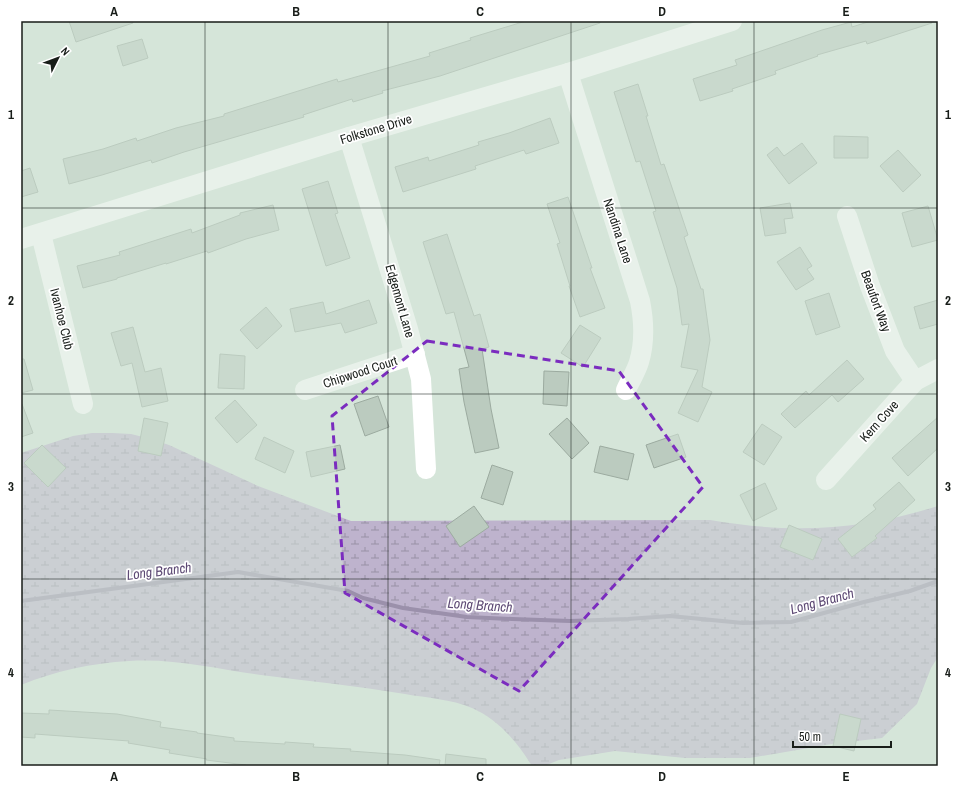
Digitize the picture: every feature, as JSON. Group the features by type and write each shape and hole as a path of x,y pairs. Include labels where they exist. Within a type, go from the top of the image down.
{"street":[{"name":"Folkstone Drive","path":"21,239 350,137 568,73 732,21"},
{"name":"Nandina Lane","path":"568,73 640,301 643,315 644,327 639,363 626,390"},
{"name":"Edgemont Lane","path":"350,137 388,260 421,379 426,469"},
{"name":"Beaufort Way","path":"847,216 870,286 895,351 916,381"},
{"name":"Ivanhoe Club","path":"41,234 83,404"},
{"name":"Chipwood Court","path":"305,390 415,354"},
{"name":"Kern Cove","path":"826,480 916,381 938,369"}],"highlighted area":[{"path":"427,341 619,371 703,487 519,691 345,593 332,416"}],"green space":[{"path":"92,433 131,434 169,445 258,486 351,521 710,520 769,527 825,528 881,521 938,506 938,657 931,668 917,704 882,738 832,744 750,758 685,758 615,751 559,760 544,766 532,766 514,740 499,725 482,713 464,705 439,699 195,665 146,660 115,662 88,666 60,672 21,685 21,453 73,436"}],"building":[{"path":"69,21 132,21 133,23 76,42"},
{"path":"526,21 600,21 600,23 440,76 382,91 383,93 353,102 352,99 303,115 304,117 184,152 152,163 151,160 69,184 63,159 103,149 136,138 137,141 176,128 224,116 224,114 337,79 338,82 430,56 429,53 471,40 470,38"},
{"path":"871,21 931,21 932,23 867,44 866,41 817,55 818,56 775,71 776,74 732,89 733,91 700,101 693,79 737,65 735,60 822,30 851,22 852,27"},
{"path":"142,39 148,58 123,66 117,46"},
{"path":"638,84 661,165 664,164 688,235 684,237 701,289 703,289 710,340 702,387 712,392 698,422 678,413 698,370 681,367 689,324 682,325 677,288 653,212 656,211 640,161 636,162 614,92"},
{"path":"550,118 559,143 526,154 524,150 475,166 476,169 403,192 395,167 428,157 429,161 479,145 478,142 509,133"},
{"path":"834,136 868,137 868,158 834,158"},
{"path":"802,143 817,163 789,184 767,155 777,147 784,156"},
{"path":"898,150 921,175 903,192 880,166"},
{"path":"30,168 38,192 21,197 21,171"},
{"path":"328,181 338,213 335,214 350,258 326,266 302,189"},
{"path":"568,197 592,268 590,268 605,308 580,317 569,286 557,244 560,243 547,204"},
{"path":"790,203 793,218 784,219 786,233 765,236 760,208"},
{"path":"273,205 279,230 246,239 208,253 207,251 83,288 77,266 120,255 119,252 191,229 192,233 240,215 240,213"},
{"path":"928,206 938,240 912,247 902,213"},
{"path":"447,234 474,316 480,314 489,347 482,349 491,409 499,448 475,453 464,402 459,369 469,367 454,312 446,314 423,242"},
{"path":"800,247 812,266 807,269 814,279 796,290 777,262"},
{"path":"829,293 840,327 816,335 805,301"},
{"path":"369,300 377,323 345,333 341,323 295,332 290,309 323,302 326,314"},
{"path":"938,300 938,324 920,329 914,307"},
{"path":"266,307 282,326 257,349 240,330"},
{"path":"580,325 601,338 583,367 561,353"},
{"path":"133,327 145,372 161,368 168,401 142,407 132,363 121,366 111,333"},
{"path":"220,354 245,356 244,389 218,388"},
{"path":"21,359 24,359 33,390 21,393"},
{"path":"847,360 864,379 838,402 832,395 795,428 781,414 806,391 809,395"},
{"path":"544,371 569,372 567,406 543,404"},
{"path":"378,396 389,427 365,436 354,404"},
{"path":"235,400 257,425 237,443 215,418"},
{"path":"21,404 33,433 21,437"},
{"path":"938,417 938,448 908,476 892,458"},
{"path":"144,418 168,423 161,456 138,451"},
{"path":"567,418 589,443 572,459 549,434"},
{"path":"762,424 782,437 764,465 743,452"},
{"path":"678,434 686,457 654,468 646,445"},
{"path":"264,437 294,451 285,473 255,459"},
{"path":"42,445 66,468 48,487 24,463"},
{"path":"340,445 345,469 311,477 306,452"},
{"path":"600,446 634,454 628,480 594,472"},
{"path":"492,465 513,472 503,505 481,498"},
{"path":"899,482 915,500 875,536 877,538 852,557 838,539 876,509 873,505"},
{"path":"765,483 777,509 753,521 740,495"},
{"path":"474,506 489,527 460,547 446,526"},
{"path":"789,525 822,539 813,560 780,547"},
{"path":"49,710 117,714 161,722 160,727 234,738 234,741 314,744 313,747 351,749 350,751 405,755 440,760 439,766 246,766 169,753 170,750 128,743 129,741 35,734 35,738 21,737 21,713 49,714"},
{"path":"840,714 861,719 854,751 833,746"},
{"path":"446,754 486,759 486,766 445,766"}],"waterway":[{"name":"Long Branch","path":"21,601 238,572 348,591 363,598 403,608 467,617 570,621 670,616 743,623 791,622 910,591 938,581"}]}
